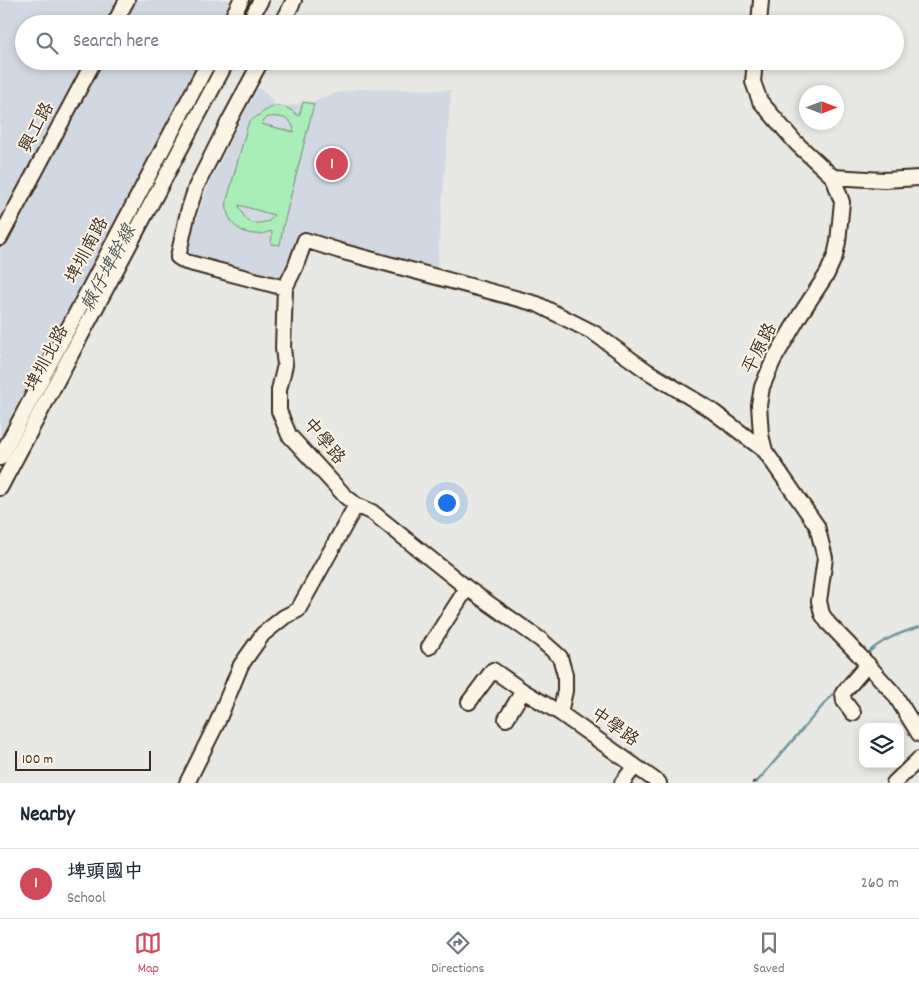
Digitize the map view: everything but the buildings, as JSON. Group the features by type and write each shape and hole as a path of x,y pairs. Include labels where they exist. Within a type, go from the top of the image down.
{"street":[{"path":"119,15 127,0"},
{"path":"234,15 241,0"},
{"path":"253,15 261,0"},
{"path":"286,15 294,0"},
{"path":"760,15 761,0"},
{"name":"興工路","path":"0,238 89,70"},
{"name":"埤圳南路","path":"0,458 204,70"},
{"name":"埤圳北路","path":"0,488 223,70"},
{"path":"256,70 196,187 188,212 178,257 186,262 285,288 305,240 537,304 594,332 647,371 711,410 765,451"},
{"path":"754,70 753,82 760,101 796,143 834,177 884,180 919,178"},
{"name":"平原路","path":"834,177 842,202 835,256 827,274 800,315 778,354 762,387 759,405 761,435 765,451 817,526 826,558 819,600 822,614 828,623 895,695 919,734"},
{"name":"中學路","path":"285,288 283,348 285,365 279,390 279,411 289,435 345,496 356,505 372,512 467,588 541,640 560,657 565,674 565,691 560,713 659,783"},
{"path":"187,783 217,723 240,665 263,634 284,617 298,610 356,505"},
{"path":"429,647 467,588"},
{"path":"852,713 844,700 843,692 868,664"},
{"path":"469,702 493,670 560,713"},
{"path":"506,719 523,691"},
{"path":"894,783 919,759"},
{"path":"622,783 635,766"}],"path":[{"path":"752,783 756,781"}],"shaded area":[{"path":"0,0 234,0 226,15 15,15 15,70 197,70 0,438"},
{"path":"258,88 267,94 277,108 314,101 335,93 359,89 451,90 437,268 302,234 284,283 184,258 204,196"}],"green space":[{"path":"303,102 314,104 280,245 271,244 271,231 263,234 254,234 239,229 233,224 227,209 227,200 250,121 269,109 278,106 289,109 299,116","holes":["268,117 286,118 291,123 294,132 261,124","239,205 274,215 269,221 253,223 247,220"]}],"waterway":[{"path":"866,655 884,641 919,627"},
{"path":"756,783 856,667"}],"place":[{"name":"埤頭國中","path":"332,164"}],"water label":[{"name":"棘仔埤幹線","path":"110,269"}]}
